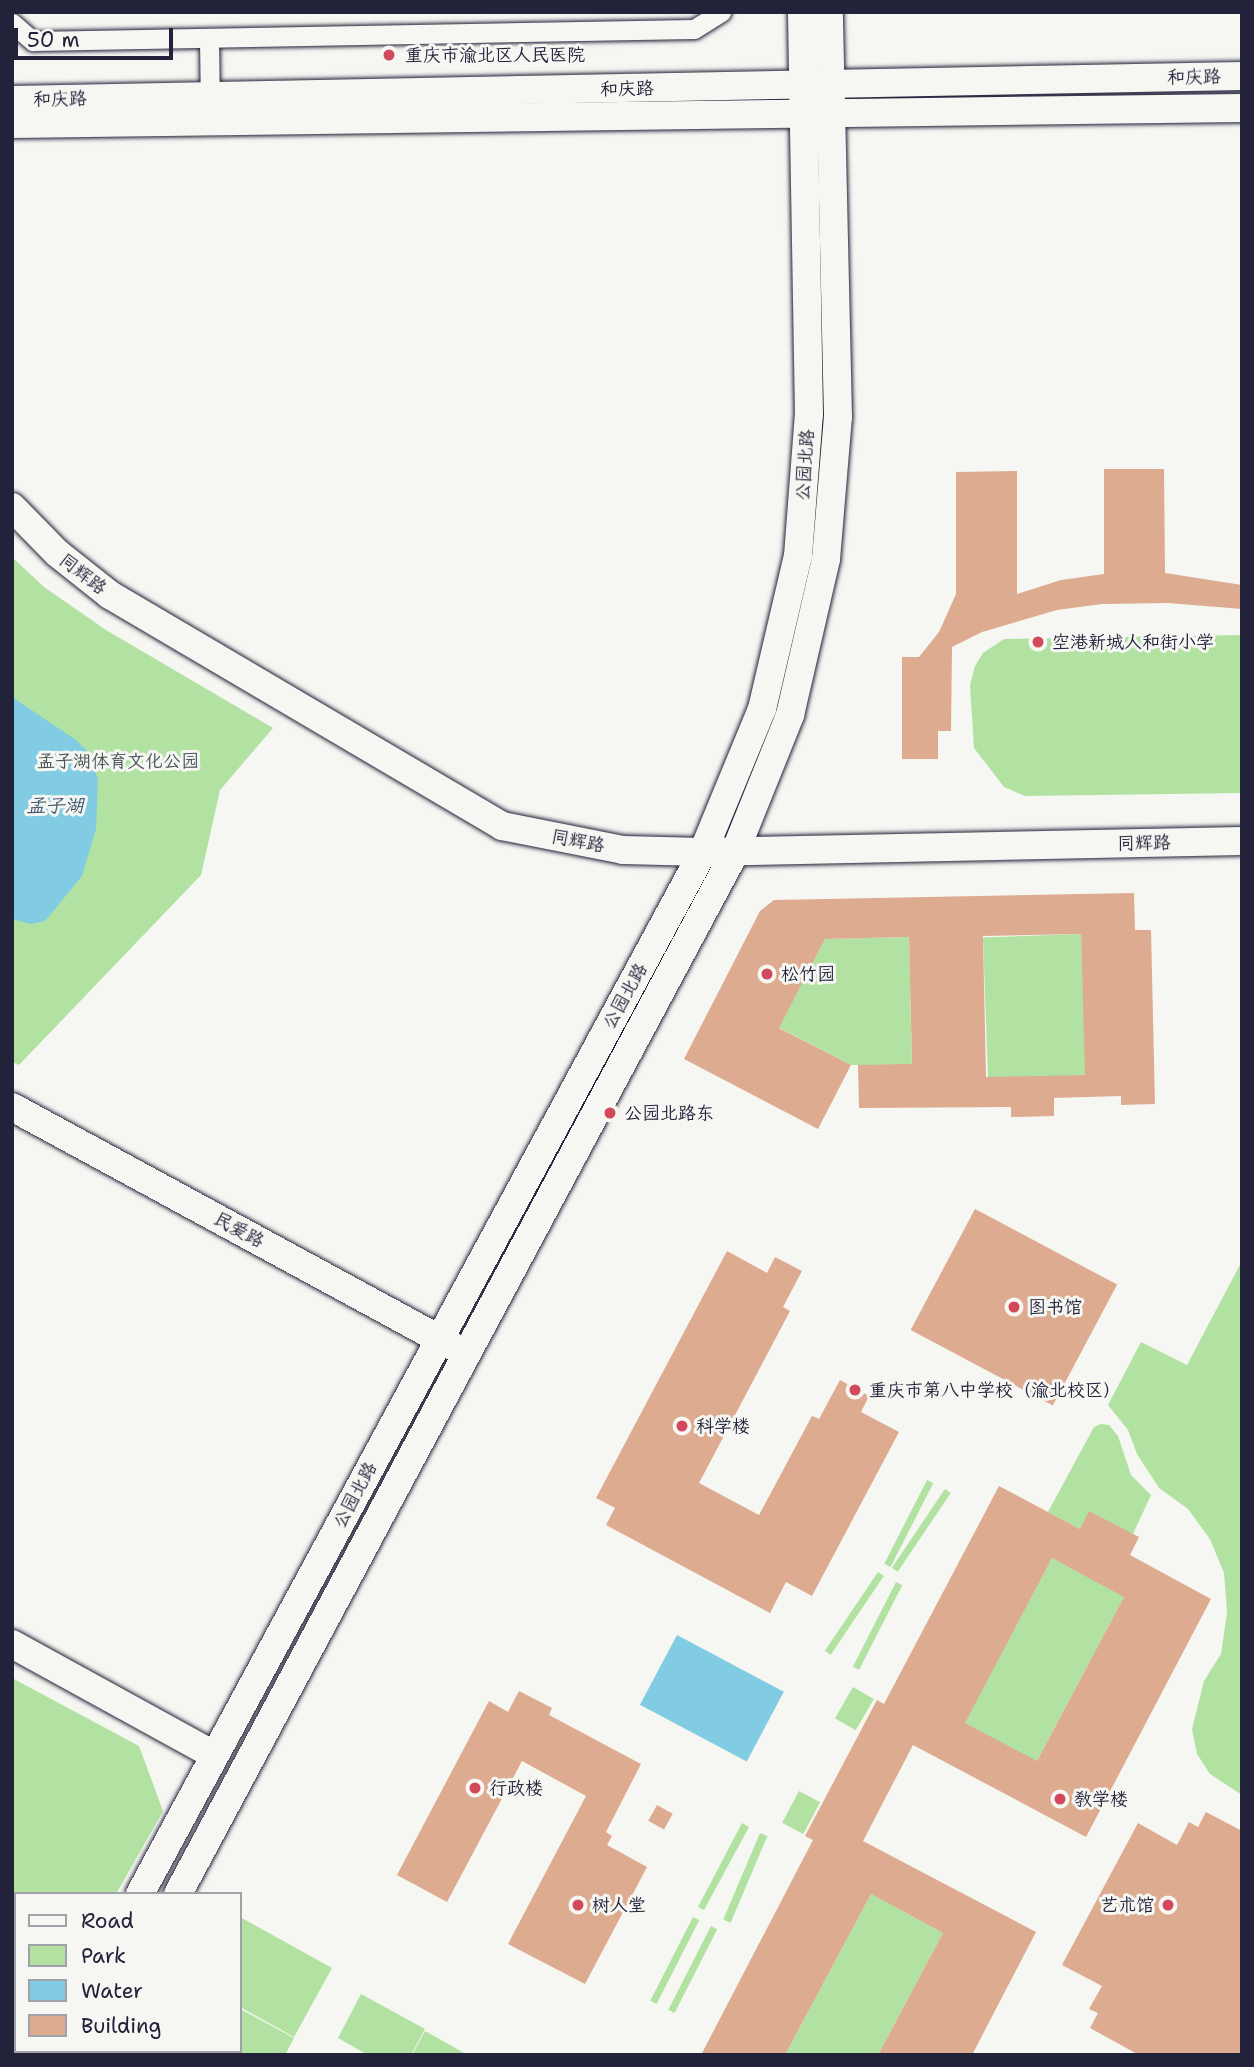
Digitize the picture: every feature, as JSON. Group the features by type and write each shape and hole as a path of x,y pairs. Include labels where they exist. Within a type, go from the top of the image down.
{"street":[{"path":"12,23 33,41 694,29 721,12"},
{"name":"公园北路","path":"179,1892 734,852 790,715 826,559 838,417 816,86 802,12"},
{"name":"公园北路","path":"816,86 829,12"},
{"path":"209,38 210,109"},
{"name":"和庆路","path":"12,124 210,109 816,86 1242,76"},
{"name":"和庆路","path":"12,100 210,109 817,114 1242,108"},
{"name":"公园北路","path":"140,1892 703,852 762,709 799,555 809,414 817,114"},
{"name":"同辉路","path":"12,507 57,553 110,595 502,826 623,850 703,852 1242,841"},
{"name":"民爱路","path":"12,1107 465,1354"},
{"path":"12,1644 215,1755"}],"green space":[{"name":"孟子湖体育文化公园","path":"12,557 44,587 106,630 273,728 220,790 201,875 19,1065 12,1062"},
{"path":"1242,635 1242,793 1025,796 1004,787 974,748 970,685 975,666 983,653 1004,639"},
{"path":"1081,934 1086,1075 988,1078 983,937"},
{"path":"909,937 912,1070 895,1065 851,1065 755,1015 782,1021 825,939"},
{"path":"1242,1261 1242,1795 1210,1774 1197,1754 1192,1729 1204,1681 1221,1654 1227,1613 1224,1573 1210,1539 1188,1509 1159,1488 1137,1454 1128,1430 1108,1405 1141,1342 1187,1365"},
{"path":"1109,1425 1118,1436 1131,1475 1151,1495 1133,1534 1080,1529 1048,1512 1094,1427"},
{"path":"927,1480 933,1483 891,1567 884,1564"},
{"path":"945,1489 951,1493 898,1572 892,1568"},
{"path":"1052,1558 1124,1596 1037,1762 964,1723"},
{"path":"878,1572 884,1576 831,1655 825,1651"},
{"path":"896,1582 902,1585 859,1670 853,1667"},
{"path":"12,1678 139,1746 163,1811 117,1892 14,1892 14,2053 25,2053 12,2055"},
{"path":"853,1687 874,1699 856,1730 835,1718"},
{"path":"799,1791 820,1802 803,1834 782,1823"},
{"path":"742,1823 749,1827 704,1910 698,1907"},
{"path":"760,1833 767,1836 731,1923 723,1920"},
{"path":"871,1894 943,1933 878,2055 785,2055"},
{"path":"693,1917 699,1920 657,2004 650,2001"},
{"path":"242,1918 332,1968 294,2037 242,2008"},
{"path":"711,1926 717,1929 675,2013 668,2010"},
{"path":"361,1994 425,2029 411,2055 368,2055 338,2038"},
{"path":"242,2010 294,2038 285,2055 220,2053 242,2053"},
{"path":"425,2031 468,2055 412,2055"}],"water":[{"name":"孟子湖","path":"12,697 76,740 87,751 98,779 96,829 82,876 45,921 31,924 12,919"},
{"path":"677,1635 784,1692 747,1762 640,1705"}],"building":[{"path":"1104,469 1164,469 1165,573 1242,585 1242,609 1168,603 1102,604 1057,610 982,632 952,647 951,731 938,731 938,759 902,759 902,657 919,657 939,632 956,594 956,472 1017,471 1017,594 1061,580 1104,574"},
{"name":"松竹园","path":"1134,893 1135,930 1151,930 1155,1104 1121,1105 1121,1096 1054,1098 1054,1116 1011,1117 1011,1107 859,1108 858,1065 912,1064 909,937 825,939 779,1028 851,1065 818,1129 684,1059 760,911 774,900","holes":["1081,934 1085,1075 986,1077 983,936"]},
{"name":"图书馆","path":"975,1209 1117,1285 1053,1406 911,1330"},
{"name":"科学楼","path":"727,1251 767,1273 775,1257 802,1271 783,1307 790,1311 699,1483 759,1515 812,1416 819,1419 840,1380 869,1396 861,1412 899,1432 812,1596 786,1582 770,1613 606,1525 615,1508 596,1498"},
{"name":"教学楼","path":"999,1486 1080,1529 1089,1511 1139,1537 1130,1555 1211,1599 1086,1837 913,1745 863,1841 1036,1932 972,2055 878,2055 943,1933 871,1894 785,2055 701,2055 813,1840 805,1836 877,1700 884,1704","holes":["1052,1558 1124,1597 1037,1761 965,1723"]},
{"path":"519,1691 552,1708 549,1715 641,1764 606,1832 612,1836 607,1845 647,1867 585,1984 508,1944 586,1796 522,1761 447,1902 397,1875 489,1701 508,1712"},
{"path":"657,1805 673,1814 664,1829 648,1821"},
{"name":"艺术馆","path":"1206,1812 1242,1831 1242,2055 1139,2055 1090,2028 1098,2013 1089,2009 1102,1986 1062,1965 1138,1823 1177,1845 1189,1822 1198,1827"}],"place":[{"name":"重庆市渝北区人民医院","path":"389,55"},
{"name":"空港新城人和街小学","path":"1038,642"},
{"name":"松竹园","path":"767,974"},
{"name":"公园北路东","path":"610,1113"},
{"name":"图书馆","path":"1014,1307"},
{"name":"重庆市第八中学校（渝北校区）","path":"855,1390"},
{"name":"科学楼","path":"682,1426"},
{"name":"行政楼","path":"475,1788"},
{"name":"教学楼","path":"1060,1799"},
{"name":"树人堂","path":"578,1905"},
{"name":"艺术馆","path":"1168,1905"}]}
